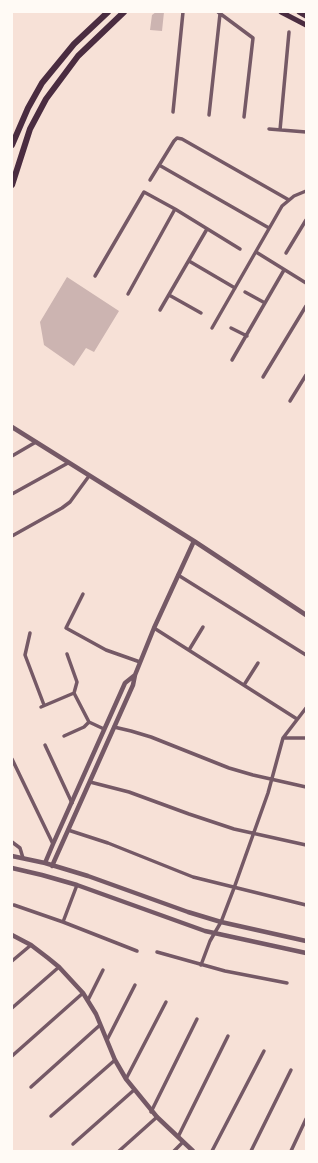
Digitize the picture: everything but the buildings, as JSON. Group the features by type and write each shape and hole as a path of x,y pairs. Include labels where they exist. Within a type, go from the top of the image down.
{"main road":[{"path":"12,145 18,128 34,95 74,44 108,12"},
{"path":"12,185 30,130 39,111 55,85 78,56 124,12"},
{"path":"281,12 306,25"},
{"path":"299,12 306,16"},
{"path":"57,64 66,71"}],"street":[{"path":"173,112 183,12"},
{"path":"208,115 219,13"},
{"path":"219,13 253,38 244,117"},
{"path":"280,130 289,32"},
{"path":"268,129 306,132"},
{"path":"150,180 177,138 182,139 289,200"},
{"path":"159,165 269,228"},
{"path":"96,276 144,192 175,209 240,249"},
{"path":"212,328 282,206 300,193 306,192"},
{"path":"128,294 175,209"},
{"path":"286,253 306,220"},
{"path":"160,310 207,229"},
{"path":"256,252 306,283"},
{"path":"189,261 235,288"},
{"path":"232,360 284,270"},
{"path":"245,292 265,303"},
{"path":"169,295 201,313"},
{"path":"263,377 306,306"},
{"path":"231,328 247,336"},
{"path":"290,401 306,375"},
{"path":"12,427 194,541 306,615"},
{"path":"12,456 36,442"},
{"path":"12,494 68,463"},
{"path":"12,536 70,502 89,476"},
{"path":"52,866 132,685 154,628 194,541"},
{"path":"178,575 306,654"},
{"path":"83,594 66,628 106,650 140,662"},
{"path":"189,650 203,627"},
{"path":"154,628 297,719"},
{"path":"30,633 25,655 42,706 74,692"},
{"path":"66,654 77,682 74,692 89,722 104,729"},
{"path":"244,685 258,663"},
{"path":"46,863 53,844 125,683 135,675"},
{"path":"201,965 210,941 221,922 234,888 272,780 283,738 306,708"},
{"path":"64,736 84,727 89,722"},
{"path":"114,727 150,737 229,768 272,780 306,787"},
{"path":"283,738 306,738"},
{"path":"45,745 72,803"},
{"path":"12,759 53,844"},
{"path":"90,782 129,792 214,823 253,834 306,846"},
{"path":"68,830 108,843 193,877 306,905"},
{"path":"12,842 20,848 23,858"},
{"path":"12,856 46,863 116,885 188,912 221,922 306,941"},
{"path":"12,868 77,885 215,933 306,953"},
{"path":"63,922 77,885"},
{"path":"14,905 63,922 137,951"},
{"path":"12,935 31,945 59,967 83,993 88,1000 115,1060 126,1079 151,1112 193,1151"},
{"path":"12,961 31,945"},
{"path":"157,952 201,965 287,983"},
{"path":"12,1008 59,967"},
{"path":"88,1000 103,970"},
{"path":"106,1040 135,985"},
{"path":"12,1056 83,993"},
{"path":"126,1079 166,1002"},
{"path":"151,1112 197,1019"},
{"path":"31,1087 100,1025"},
{"path":"178,1137 228,1036"},
{"path":"212,1151 264,1051"},
{"path":"50,1116 115,1060"},
{"path":"251,1151 291,1070"},
{"path":"73,1144 134,1090"},
{"path":"119,1151 157,1117"},
{"path":"291,1151 306,1119"},
{"path":"174,1151 183,1142"}]}
